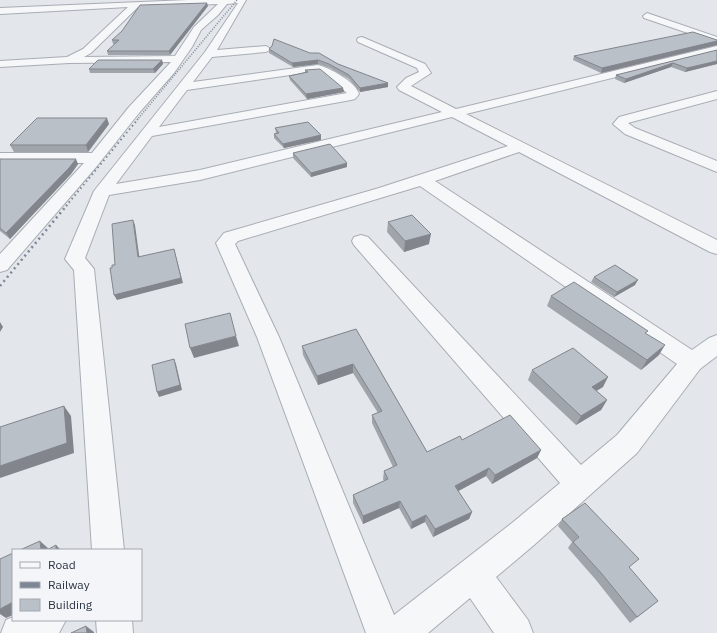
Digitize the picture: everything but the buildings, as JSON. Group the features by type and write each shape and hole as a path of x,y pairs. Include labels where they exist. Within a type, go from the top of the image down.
{"street":[{"path":"0,11 136,4 235,1"},
{"path":"108,549 84,269 75,259 102,191 209,54 235,1"},
{"path":"0,266 96,158 178,59 197,29 215,13 235,1"},
{"path":"69,60 87,51 136,4"},
{"path":"647,16 717,40"},
{"path":"362,40 421,66 425,73 410,80 403,87 717,248"},
{"path":"209,54 266,49"},
{"path":"102,191 200,175 717,49"},
{"path":"0,64 69,60 178,59"},
{"path":"147,133 351,96 353,94 352,90 336,78 325,70 318,68 182,87"},
{"path":"717,95 624,120 620,124 630,131 717,167"},
{"path":"384,633 268,337 225,243 231,237 423,180 521,147"},
{"path":"0,158 96,158"},
{"path":"423,180 692,362"},
{"path":"361,241 580,485"},
{"path":"400,633 523,534 628,444 692,362 717,344"},
{"path":"474,574 515,633"},
{"path":"19,633 46,621"},
{"path":"114,621 115,633"}],"railway":[{"path":"137,120 237,0"},
{"path":"66,206 138,119"},
{"path":"0,286 67,205"}]}
